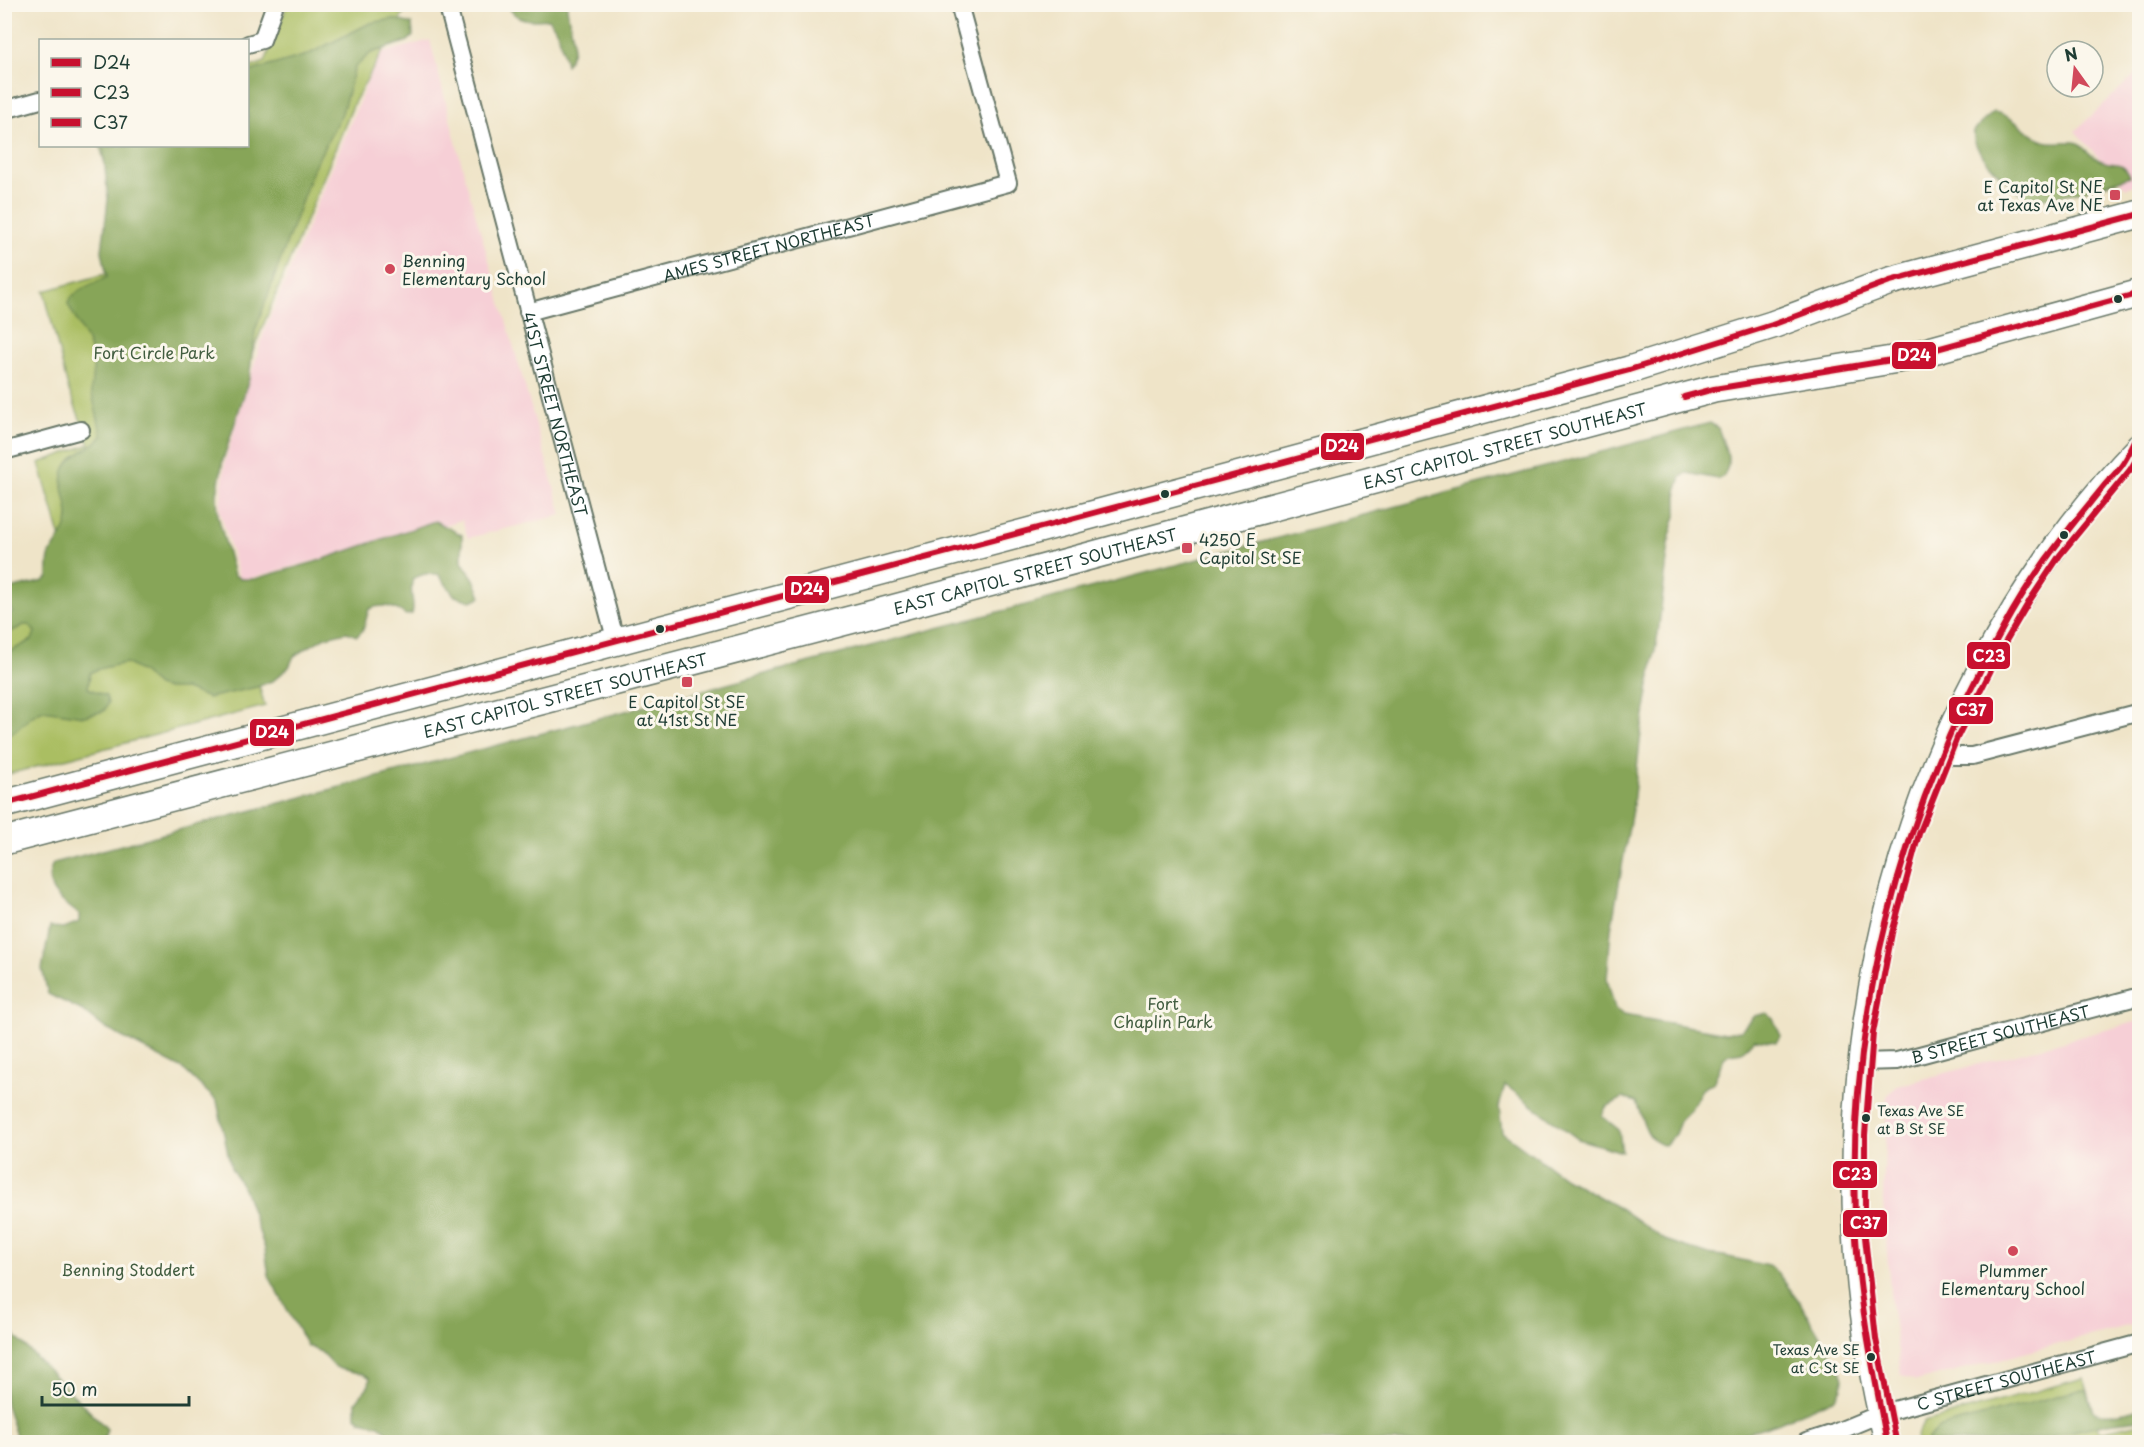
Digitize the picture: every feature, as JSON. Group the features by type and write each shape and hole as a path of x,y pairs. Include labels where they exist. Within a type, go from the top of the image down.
{"main road":[{"path":"4,804 1629,369 1772,326 1890,281 2139,214"},
{"name":"EAST CAPITOL STREET SOUTHEAST","path":"4,842 1714,389 1904,358 2139,293"},
{"path":"1887,1443 1863,1322 1855,1234 1855,1137 1860,1062 1876,958 1891,893 1919,805 1940,752 1971,687 2019,602 2054,549 2132,454 2139,432"}],"street":[{"path":"255,42 275,4"},
{"name":"AMES STREET NORTHEAST","path":"528,312 1008,183 959,4"},
{"name":"41ST STREET NORTHEAST","path":"449,11 616,642"},
{"path":"4,110 39,100"},
{"path":"4,451 81,430"},
{"path":"1940,752 1953,756 1972,756 2139,712"},
{"name":"B STREET SOUTHEAST","path":"1860,1062 1897,1061 2139,996"},
{"name":"C STREET SOUTHEAST","path":"1806,1443 1880,1414 2139,1343"}],"shaded area":[{"name":"Benning Elementary School","path":"430,40 466,181 562,515 468,538 462,520 240,581 220,511 225,461 265,329 379,54"},
{"path":"2139,71 2139,184 2126,188 2075,131"},
{"name":"Plummer Elementary School","path":"2139,1021 2139,1323 1916,1381 1901,1375 1891,1303 1883,1200 1887,1096 1897,1086"}],"green space":[{"name":"Fort Circle Park","path":"287,5 408,5 354,103 201,478 265,706 5,775 5,620 79,601 39,463 90,444 68,388 44,291 109,273 127,244 100,147 249,147 249,68 265,62"},
{"path":"508,5 567,5 573,49 566,65 558,34 552,23 548,19 530,20 519,17 511,11"},
{"name":"Fort Circle Park","path":"393,19 412,24 413,36 408,41 371,53 355,67 342,113 314,167 255,331 249,379 223,460 217,494 218,516 234,575 242,579 254,579 315,562 435,521 462,535 462,562 474,579 481,597 471,601 455,596 438,574 425,574 413,578 412,614 406,615 388,606 369,609 363,630 357,636 347,632 325,637 294,656 289,667 274,680 257,687 208,698 186,689 168,689 157,686 142,672 126,663 90,673 88,688 106,696 108,703 104,711 84,716 43,710 32,716 13,733 5,734 5,654 32,640 35,632 29,625 24,625 5,635 5,616 12,613 6,596 10,589 44,581 48,577 50,554 64,531 68,516 63,485 66,466 69,461 102,436 91,390 94,360 68,304 69,300 80,290 107,277 102,251 108,199 103,147 249,147 249,72 307,55 370,23"},
{"path":"1994,112 2008,117 2044,141 2078,143 2099,160 2121,165 2130,176 2093,188 2049,198 2026,198 1993,168 1978,149 1975,129"},
{"name":"Fort Chaplin Park","path":"1710,423 1718,428 1728,456 1728,466 1724,476 1718,479 1687,473 1681,477 1677,489 1677,513 1670,536 1633,804 1611,929 1607,979 1615,1009 1624,1015 1726,1033 1741,1030 1754,1016 1767,1013 1773,1019 1781,1036 1776,1042 1754,1039 1742,1052 1729,1054 1724,1058 1713,1083 1702,1089 1691,1109 1681,1119 1675,1134 1665,1145 1659,1144 1649,1135 1636,1102 1623,1098 1606,1107 1602,1116 1619,1130 1622,1152 1578,1139 1505,1085 1499,1107 1502,1132 1565,1178 1621,1209 1665,1240 1706,1254 1768,1266 1777,1272 1799,1301 1840,1370 1843,1379 1842,1388 1836,1398 1777,1423 1717,1442 399,1442 379,1425 361,1421 356,1416 356,1402 369,1385 370,1378 364,1374 334,1366 321,1352 307,1346 269,1276 265,1249 245,1191 231,1168 217,1101 183,1069 105,1028 83,1011 48,994 42,969 50,927 64,928 79,922 79,914 61,900 52,888 50,874 54,863"},
{"path":"4,1325 107,1429 103,1442 18,1442 5,1402"},
{"path":"2084,1378 2100,1432 2139,1423 2139,1442 1917,1442 1916,1437 1924,1422"},
{"path":"2079,1390 2087,1390 2092,1407 2096,1412 2115,1414 2139,1408 2139,1419 2012,1442 1927,1442 1928,1438 1940,1427"}],"transit line":[{"name":"D24","path":"4,804 1629,370 1772,325 1890,281 2140,214"},
{"name":"D24","path":"1684,397 1714,389 1904,358 2140,293"},
{"name":"C23","path":"1887,1442 1861,1289 1856,1238 1855,1159 1859,1079 1870,1001 1886,923 1908,846 1934,772 1966,699 2032,579 2075,521 2122,465 2140,433"},
{"name":"C37","path":"1896,1440 1876,1339 1865,1237 1865,1135 1873,1033 1892,933 1919,834 1957,738 2003,646 2060,555 2130,470 2140,453"}],"place":[{"name":"E Capitol St NE at Texas Ave NE","path":"2115,195"},
{"name":"Benning Elementary School","path":"390,269"},
{"name":"4250 E Capitol St SE","path":"1187,548"},
{"name":"E Capitol St SE at 41st St NE","path":"687,682"},
{"name":"Texas Ave SE at B St SE","path":"1866,1118"},
{"name":"Plummer Elementary School","path":"2013,1251"},
{"name":"Texas Ave SE at C St SE","path":"1871,1357"}],"park label":[{"name":"Benning Stoddert","path":"128,1269"}]}
